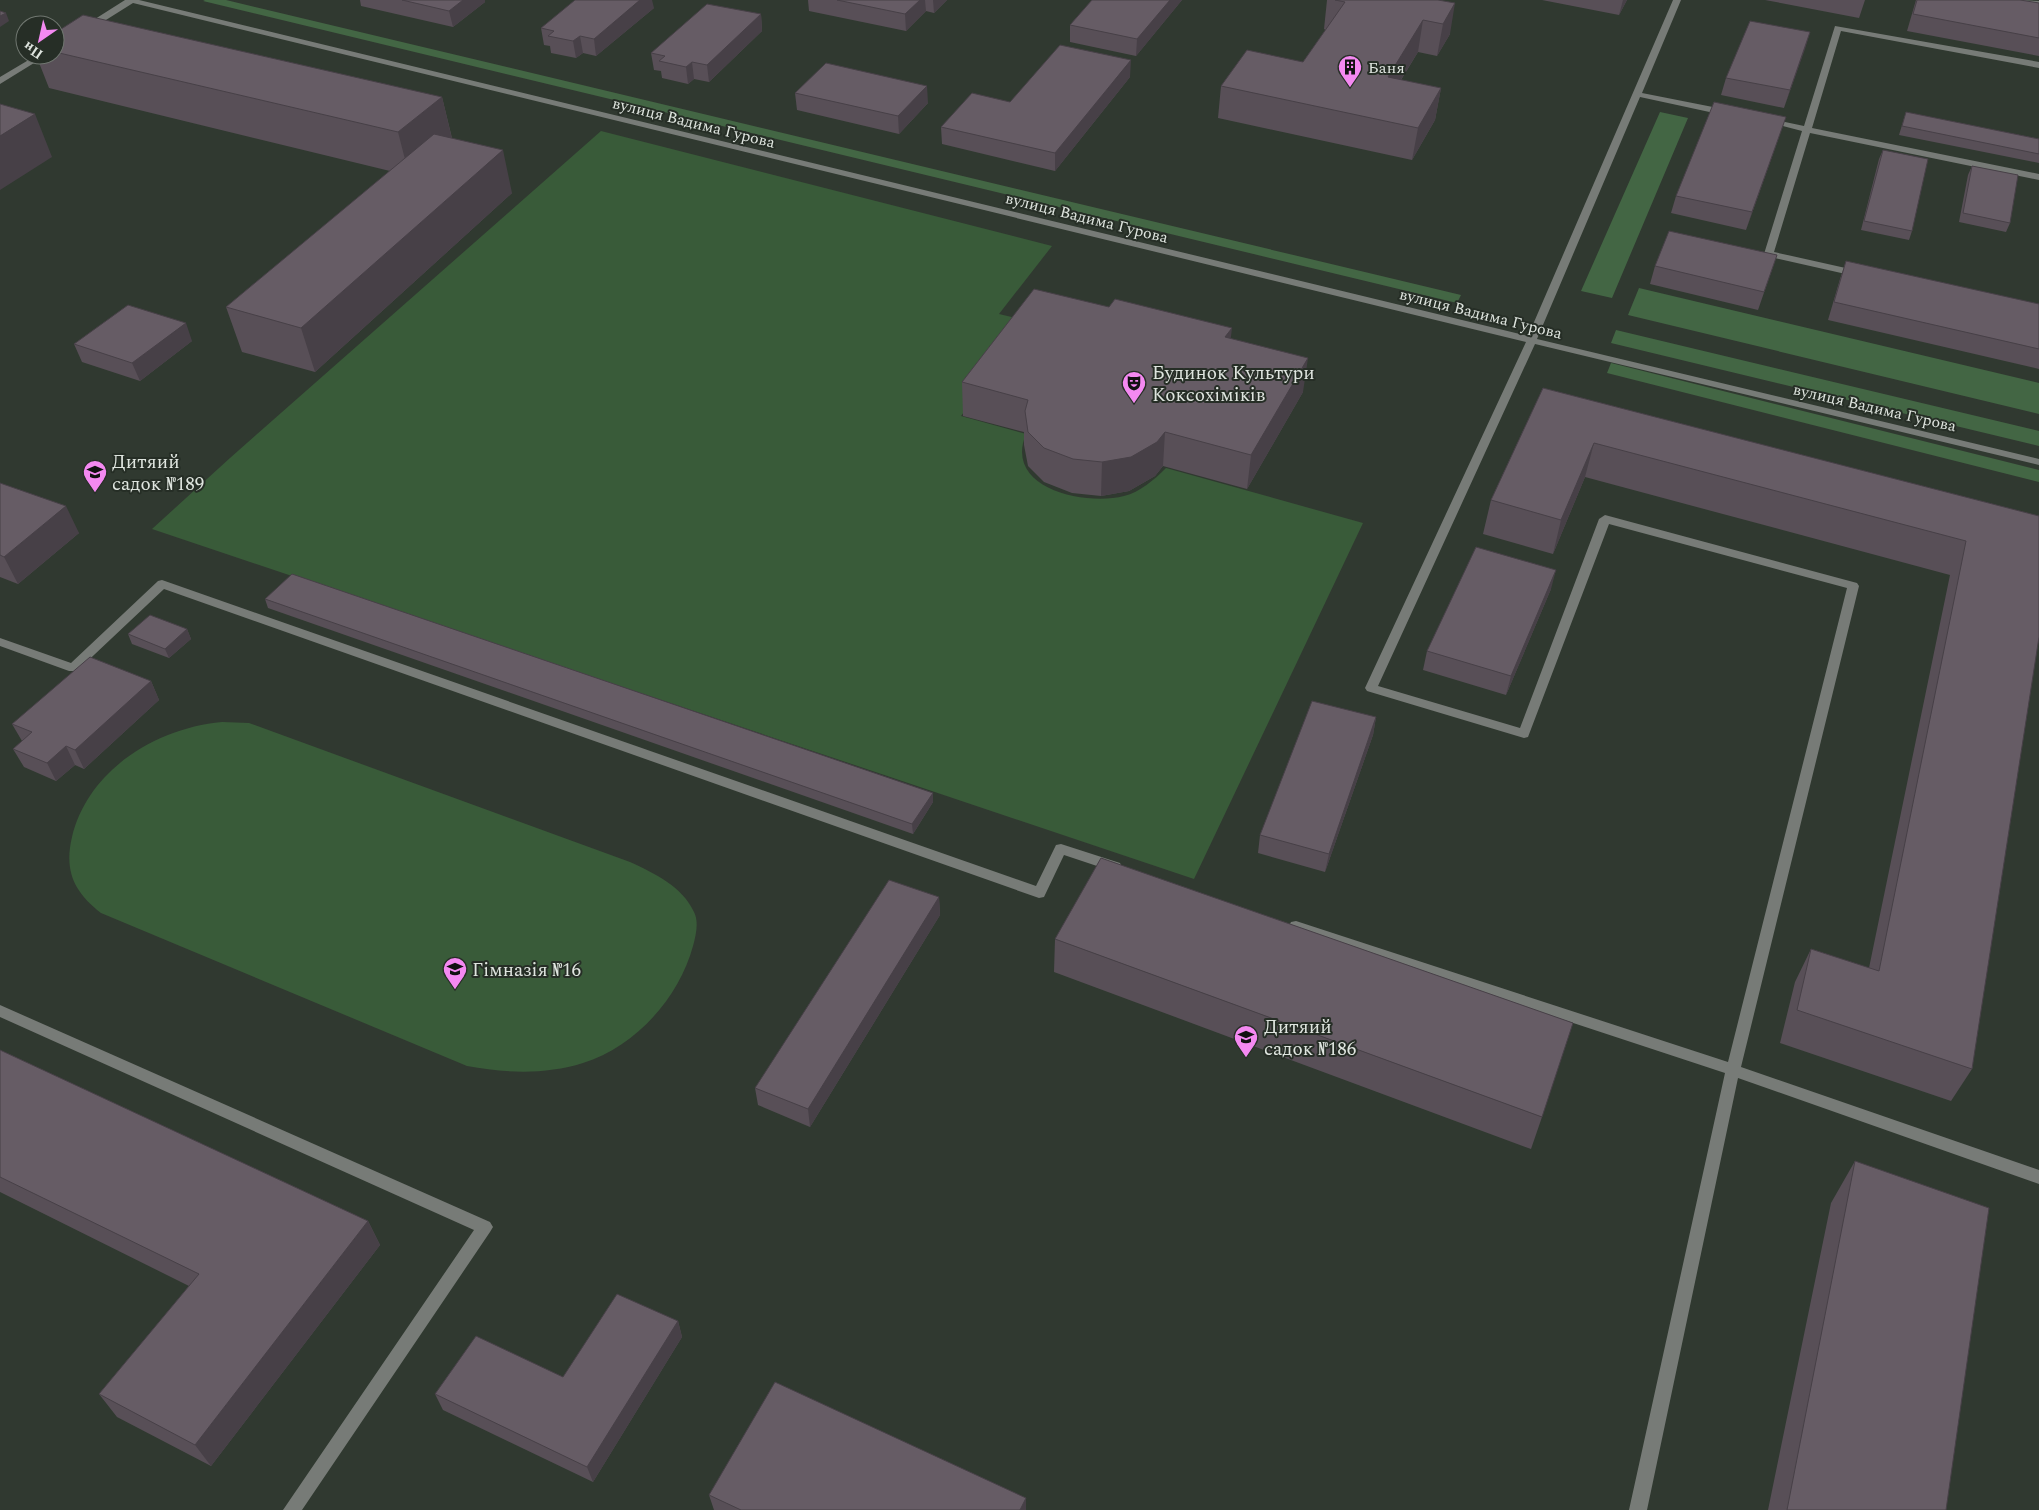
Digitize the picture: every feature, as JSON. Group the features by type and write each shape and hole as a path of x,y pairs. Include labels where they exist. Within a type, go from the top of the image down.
{"street":[{"path":"78,34 131,0"},
{"name":"вулиця Вадима Гурова","path":"131,0 1532,341 2039,462"},
{"path":"1638,1510 1733,1070 1853,586 1605,519 1524,734 1371,688 1532,341 1676,0"},
{"path":"2024,0 2039,3"},
{"path":"1865,275 1769,254 1838,28 2039,65"},
{"path":"0,81 26,65"},
{"path":"1636,94 1740,116"},
{"path":"1760,120 2039,177"},
{"path":"0,642 73,668 162,584 1038,893 1061,849 1128,871"},
{"path":"1279,921 1733,1070 2039,1177"},
{"path":"0,1011 485,1227 292,1510"}],"green space":[{"path":"226,0 1461,295 1457,303 203,1"},
{"path":"1660,112 1688,118 1612,298 1581,291"},
{"path":"601,131 1052,246 999,314 1032,322 961,416 1026,434 1022,453 1026,468 1037,480 1052,489 1070,495 1089,498 1124,496 1136,492 1166,468 1363,523 1194,879 152,529"},
{"path":"1639,288 2039,383 2039,414 1628,315"},
{"path":"1616,330 2039,431 2039,446 1611,343"},
{"path":"1611,363 2039,470 2039,482 1607,373"},
{"path":"222,722 249,723 630,862 658,876 683,895 694,912 697,924 693,946 677,984 666,1002 637,1033 602,1056 554,1070 525,1072 496,1070 467,1066 101,913 78,889 73,880 69,860 72,837 80,813 93,792 109,773 128,757 150,743 173,733 197,726"}],"building":[{"path":"402,0 463,0 449,11"},
{"path":"575,0 640,0 594,39 580,36 573,41 548,36 554,31 541,28"},
{"path":"837,0 920,0 905,14"},
{"path":"1092,0 1170,0 1137,39 1070,25"},
{"path":"1335,0 1438,0 1455,3 1443,24 1423,20 1388,77 1441,88 1418,128 1221,86 1247,50 1303,62 1345,2"},
{"path":"1917,0 2020,0 2039,3 2039,38 1913,14"},
{"path":"707,4 761,14 707,65 692,62 686,67 659,61 665,56 651,53"},
{"path":"83,15 442,97 398,132 65,54 65,27"},
{"path":"1750,21 1810,32 1790,90 1726,78"},
{"path":"1060,45 1131,60 1055,153 941,127 972,93 1010,102"},
{"path":"826,63 927,86 898,116 795,93"},
{"path":"1714,102 1786,117 1752,212 1676,196"},
{"path":"0,104 35,114 0,136"},
{"path":"1906,112 2039,139 2039,154 1902,126"},
{"path":"434,134 503,150 301,328 226,307"},
{"path":"1883,150 1928,159 1912,231 1864,221"},
{"path":"1972,166 2018,175 2010,223 1963,213"},
{"path":"1669,231 1777,255 1764,292 1655,266"},
{"path":"1846,261 2039,304 2039,349 1834,302"},
{"name":"Будинок Культури Коксохіміків","path":"1034,289 1109,307 1115,299 1232,328 1225,337 1308,358 1251,455 1165,432 1157,442 1131,457 1102,462 1073,459 1044,448 1028,432 1025,411 1028,400 962,382"},
{"path":"128,305 186,323 132,363 74,344"},
{"path":"1543,388 2039,516 2039,637 1972,1069 1797,1010 1811,949 1879,971 1966,541 1594,443 1561,520 1491,500"},
{"path":"0,483 66,506 4,557 0,555"},
{"path":"1476,547 1556,570 1511,676 1427,651"},
{"path":"292,574 933,793 912,824 265,599"},
{"path":"150,615 187,629 165,649 128,634"},
{"path":"90,657 151,681 75,750 66,746 47,763 13,749 32,732 12,724"},
{"path":"1312,701 1376,717 1329,854 1260,835"},
{"path":"1101,858 1573,1023 1542,1117 1055,939"},
{"path":"889,880 939,897 808,1109 755,1088"},
{"path":"0,1050 368,1221 195,1445 99,1394 199,1274 0,1177"},
{"path":"1855,1161 1989,1208 1946,1510 1787,1510"},
{"path":"617,1294 678,1321 587,1467 435,1394 476,1336 563,1377"},
{"path":"775,1382 1026,1498 1020,1510 741,1510 709,1495"}],"place":[{"name":"Баня","path":"1350,88"},
{"name":"Будинок Культури Коксохіміків","path":"1134,404"},
{"name":"Дитяий садок №189","path":"95,493"},
{"name":"Гімназія №16","path":"455,990"},
{"name":"Дитяий садок №186","path":"1246,1058"}]}
